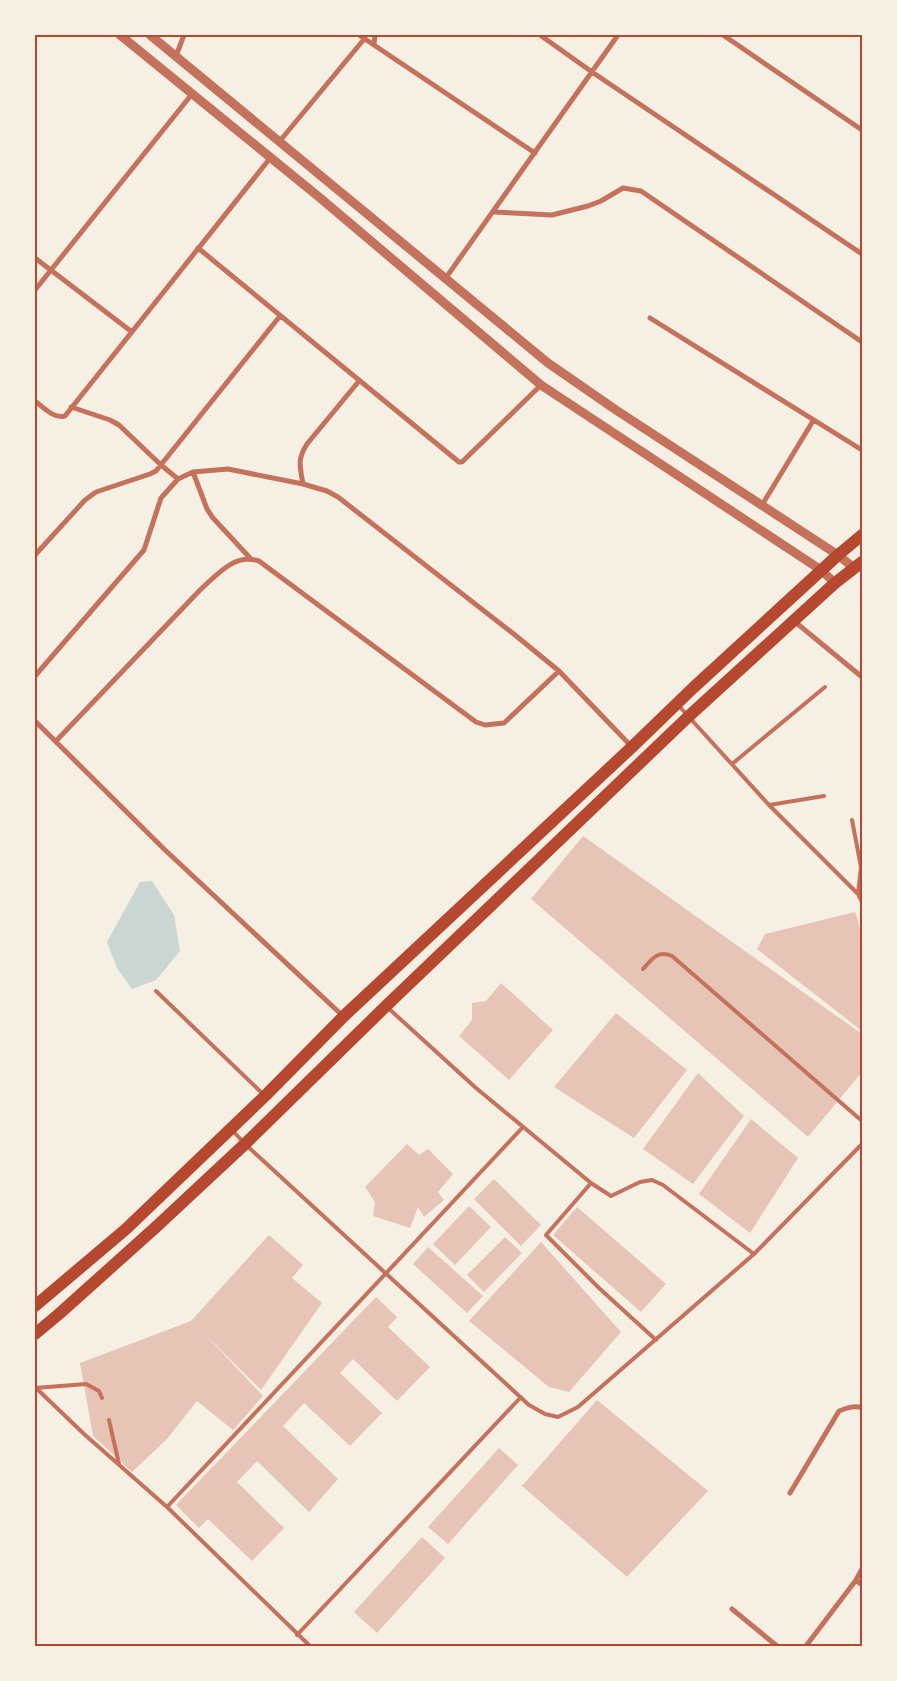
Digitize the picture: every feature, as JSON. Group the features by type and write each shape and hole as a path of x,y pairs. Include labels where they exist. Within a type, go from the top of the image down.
{"main road":[{"path":"39,1301 126,1229 265,1096 344,1016 677,703 838,554 862,535"},
{"path":"35,1334 156,1227 245,1144 689,716 835,583 858,565"}],"street":[{"path":"120,35 271,157 541,385 821,570 835,583"},
{"path":"150,35 548,364 762,505 858,565"},
{"path":"176,56 184,35"},
{"path":"359,35 534,153"},
{"path":"374,44 375,35"},
{"path":"540,35 862,254"},
{"path":"445,279 618,35"},
{"path":"723,35 862,130"},
{"path":"732,41 736,35"},
{"path":"279,142 365,38"},
{"path":"35,290 192,94"},
{"path":"35,401 56,416 65,416 271,157"},
{"path":"494,212 552,215 594,203 623,188 641,191 862,342"},
{"path":"198,248 458,462 462,462 541,385"},
{"path":"35,258 132,332"},
{"path":"35,554 86,500 96,492 150,474 160,465 280,316"},
{"path":"650,318 862,450"},
{"path":"303,484 299,463 301,453 359,381"},
{"path":"71,408 110,420 119,425 160,465 178,479"},
{"path":"762,505 813,420"},
{"path":"35,676 144,550 161,498 178,479 192,472 228,469 303,484 327,491 338,497 559,671 632,747"},
{"path":"192,472 207,509 213,518 251,559"},
{"path":"56,741 200,590 224,568 233,562 244,559 259,561 476,722 486,725 504,723 559,671"},
{"path":"793,621 862,677"},
{"path":"35,721 164,849 344,1016"},
{"path":"790,1493 840,1411 849,1407 862,1408"},
{"path":"806,1646 856,1580 862,1569"},
{"path":"856,1580 862,1585"},
{"path":"732,1608 778,1646"}],"lane":[{"path":"732,764 825,687"},
{"path":"677,703 769,805 858,894 862,902"},
{"path":"769,805 824,796"},
{"path":"852,820 861,866 858,894"},
{"path":"643,969 657,954 665,953 672,956 862,1121"},
{"path":"156,990 265,1096"},
{"path":"386,1006 476,1088 590,1183 611,1196 640,1182 652,1180 663,1186 754,1254"},
{"path":"166,1507 523,1127"},
{"path":"231,1129 521,1398 529,1405 546,1414 558,1417 578,1407 754,1254 862,1144"},
{"path":"590,1183 546,1235 599,1288 656,1340"},
{"path":"35,1388 86,1384 99,1391 102,1398"},
{"path":"35,1388 166,1507 310,1646"},
{"path":"297,1634 521,1398"},
{"path":"109,1420 119,1465"}],"shaded area":[{"path":"152,881 174,915 180,951 156,980 132,989 117,968 107,942 140,882"}],"building":[{"path":"583,836 862,1034 862,1072 808,1137 531,899"},
{"path":"855,912 862,934 862,1031 757,949 765,934"},
{"path":"501,983 553,1030 509,1080 459,1036 472,1020 472,1003 486,1001"},
{"path":"616,1013 687,1070 634,1138 554,1087"},
{"path":"698,1073 744,1116 693,1184 643,1149"},
{"path":"751,1119 798,1158 750,1233 699,1194"},
{"path":"407,1144 419,1155 428,1149 453,1174 438,1192 444,1200 424,1217 418,1207 410,1228 373,1216 375,1202 365,1187"},
{"path":"494,1179 541,1225 521,1246 474,1199"},
{"path":"469,1206 491,1227 455,1265 433,1244"},
{"path":"577,1207 666,1284 641,1312 553,1235"},
{"path":"269,1235 303,1265 292,1278 322,1303 261,1390 204,1333 263,1396 233,1430 197,1401 167,1439 132,1472 93,1436 80,1363 191,1321"},
{"path":"505,1237 522,1253 484,1292 467,1275"},
{"path":"541,1242 621,1332 569,1392 549,1387 469,1321"},
{"path":"428,1247 483,1296 467,1313 413,1264"},
{"path":"376,1297 397,1317 388,1327 430,1367 397,1401 353,1359 340,1373 382,1413 350,1446 304,1403 283,1426 338,1479 309,1512 257,1461 237,1482 284,1528 252,1561 208,1519 199,1528 176,1505"},
{"path":"597,1400 708,1491 627,1577 522,1486"},
{"path":"499,1448 518,1465 448,1544 428,1527"},
{"path":"422,1537 445,1558 377,1633 354,1612"}]}
